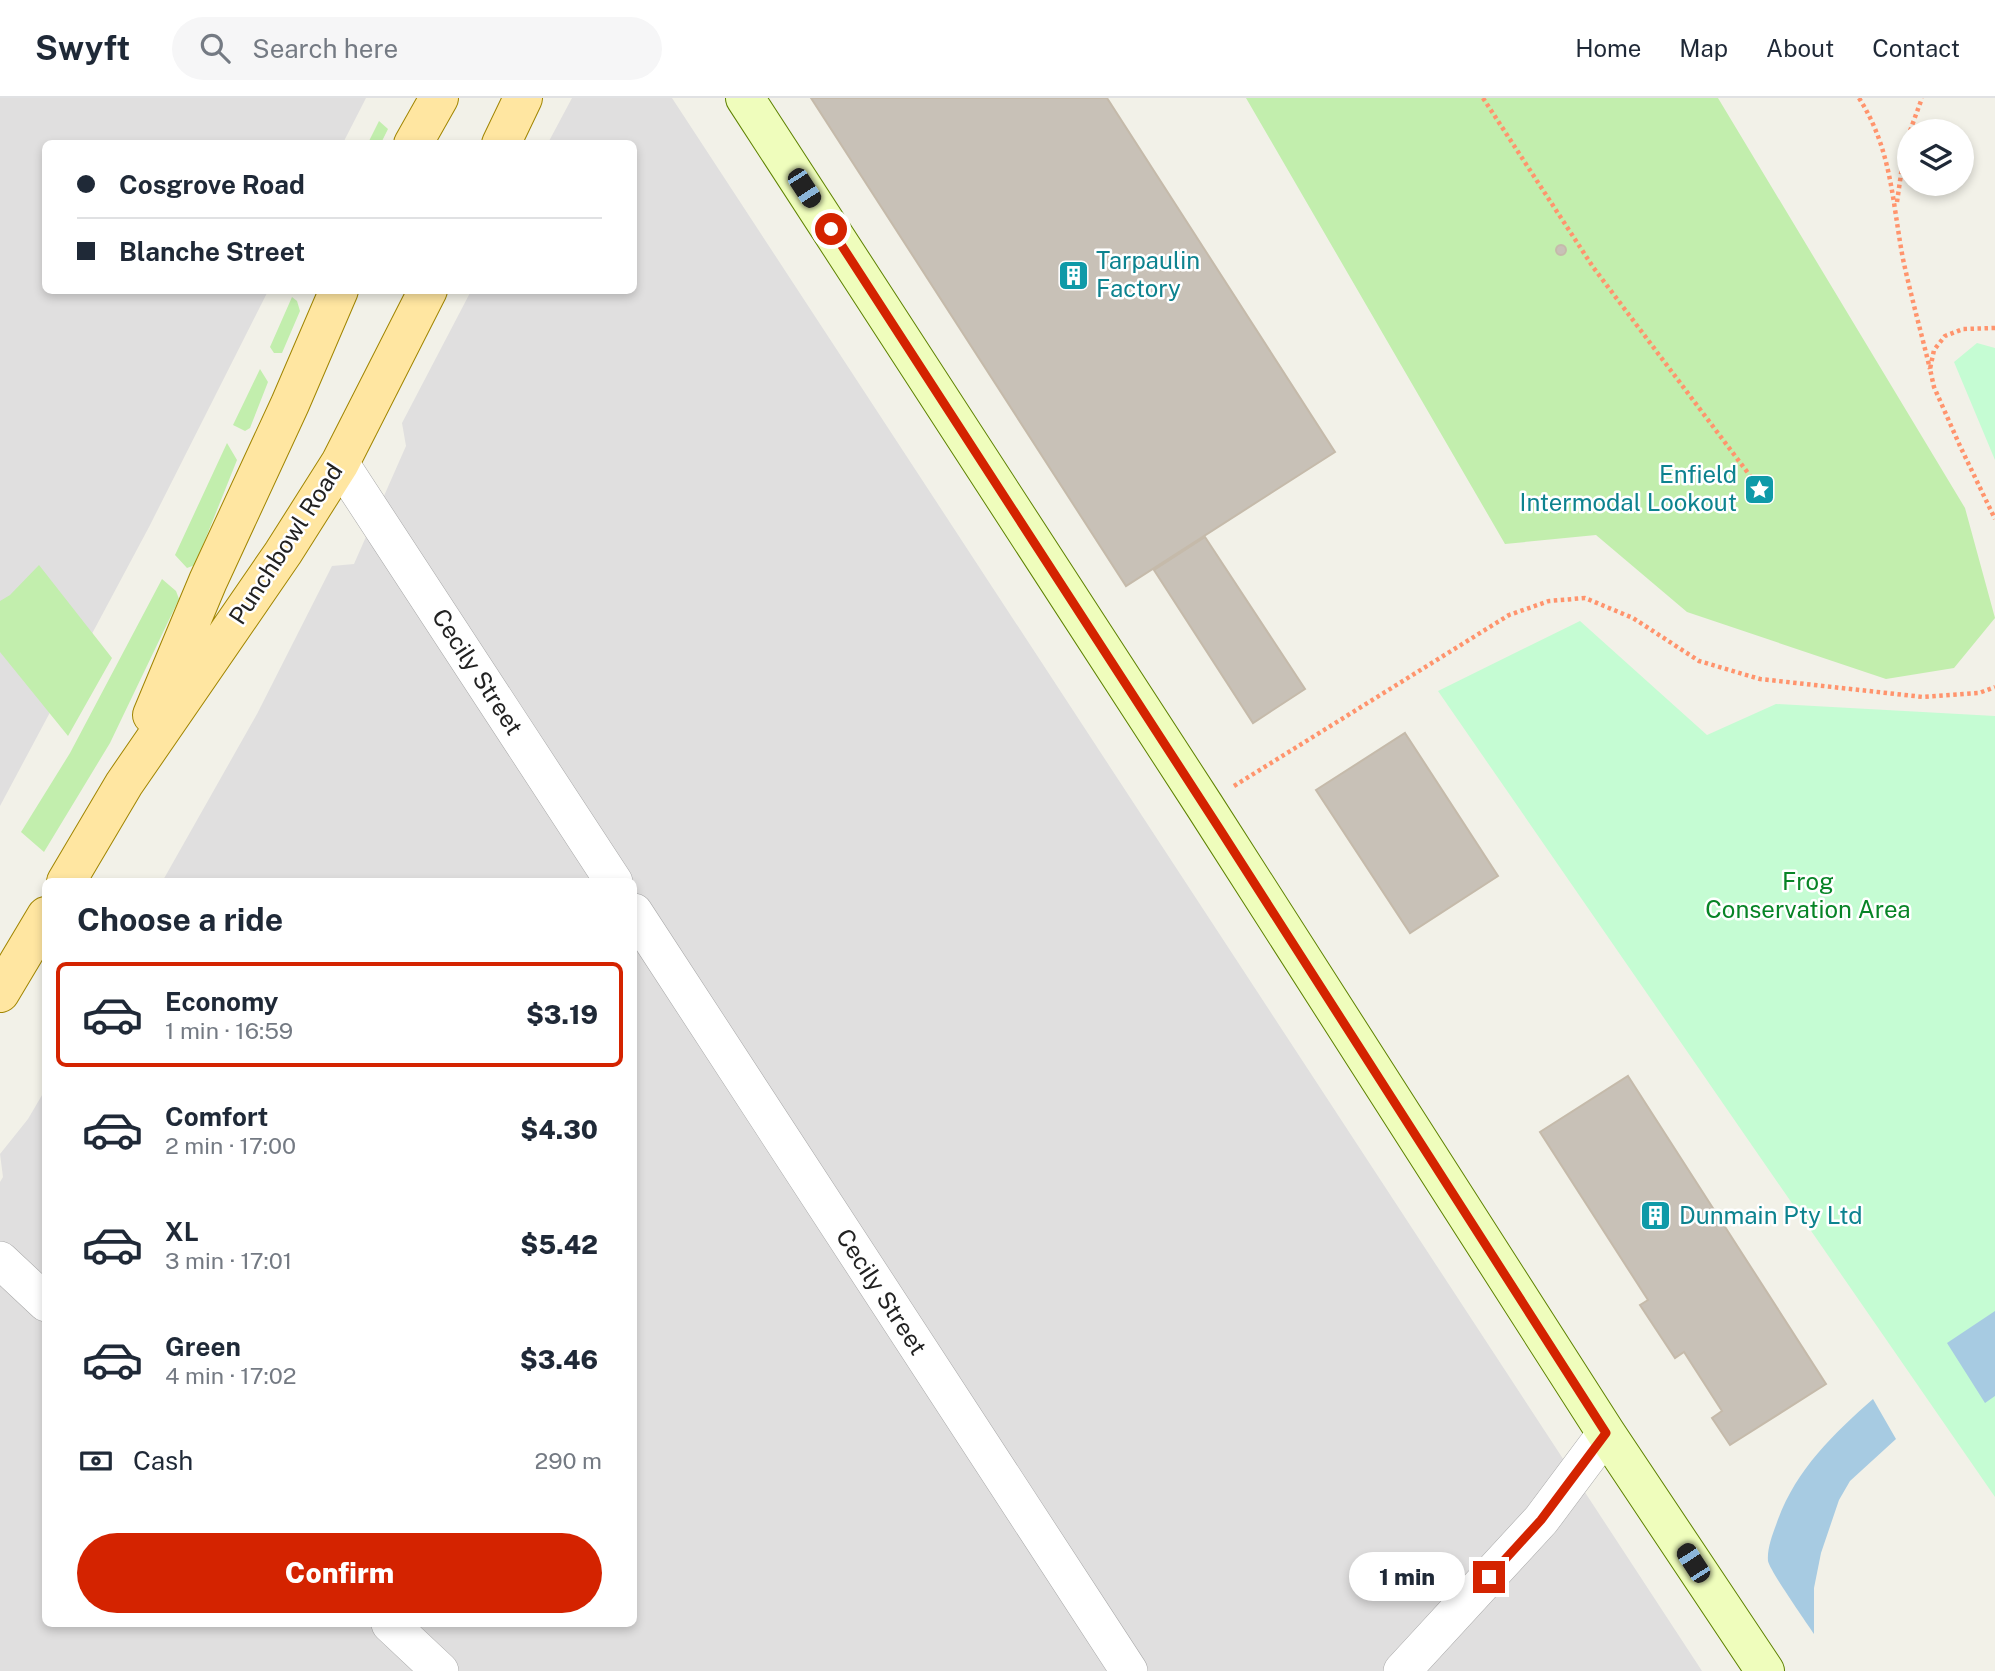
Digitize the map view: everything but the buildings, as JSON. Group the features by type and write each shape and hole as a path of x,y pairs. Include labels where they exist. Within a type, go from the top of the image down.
{"main road":[{"path":"415,140 439,98"},
{"path":"502,140 523,98"},
{"path":"746,98 1204,805 1606,1433 1765,1671"},
{"name":"Punchbowl Road","path":"124,784 208,581 337,294"},
{"name":"Punchbowl Road","path":"68,878 124,784 284,553 340,463 426,294"},
{"path":"0,993 42,923"}],"street":[{"name":"Cecily Street","path":"340,463 611,878"},
{"name":"Cecily Street","path":"637,917 1129,1671"},
{"path":"0,1260 42,1299"},
{"path":"1402,1671 1541,1520 1606,1433"},
{"path":"393,1627 440,1671"}],"path":[{"path":"1483,98 1593,267 1760,489"},
{"path":"1859,98 1880,138 1888,165 1903,257 1934,387 1995,519"},
{"path":"1915,119 1922,98"},
{"path":"1896,206 1898,196"},
{"path":"1930,369 1934,350 1945,336 1963,329 1995,328"},
{"path":"1204,805 1509,615 1549,601 1585,598 1633,618 1699,661 1760,679 1923,697 1967,695 1995,687"}],"shaded area":[{"path":"0,98 366,98 345,140 42,140 42,294 266,294 149,527 0,806"},
{"path":"572,98 672,98 1702,1671 0,1671 0,1182 3,1177 0,1154 28,1119 42,1095 42,1627 637,1627 637,878 164,878 257,714 332,566 354,564 406,446 402,423 469,294 637,294 637,140 550,140"}],"green space":[{"path":"1246,98 1718,98 1965,508 1995,618 1954,668 1886,679 1687,612 1596,535 1505,544"},
{"path":"379,121 388,129 382,140 370,140"},
{"path":"292,297 297,301 300,311 282,353 274,353 270,347"},
{"path":"1977,343 1995,348 1995,460 1954,362"},
{"path":"260,369 268,382 250,428 245,431 233,425"},
{"path":"227,443 237,460 195,565 187,568 175,555"},
{"path":"39,565 112,658 68,736 0,652 0,601 10,595"},
{"path":"162,579 176,591 179,599 110,743 44,852 21,832 70,753"},
{"name":"Frog Conservation Area","path":"1580,621 1707,735 1776,704 1995,716 1995,1497 1438,691"}],"water":[{"path":"1995,1311 1995,1396 1985,1403 1947,1343"},
{"path":"1873,1399 1896,1439 1850,1481 1839,1500 1821,1553 1814,1588 1814,1634 1770,1567 1770,1543 1784,1506 1804,1471 1843,1426"}],"place":[{"name":"Tarpaulin Factory","path":"1073,275"},
{"name":"Enfield Intermodal Lookout","path":"1760,489"},
{"name":"Dunmain Pty Ltd","path":"1656,1216"}],"route":[{"path":"831,229 1606,1433 1541,1520 1489,1577"}]}
